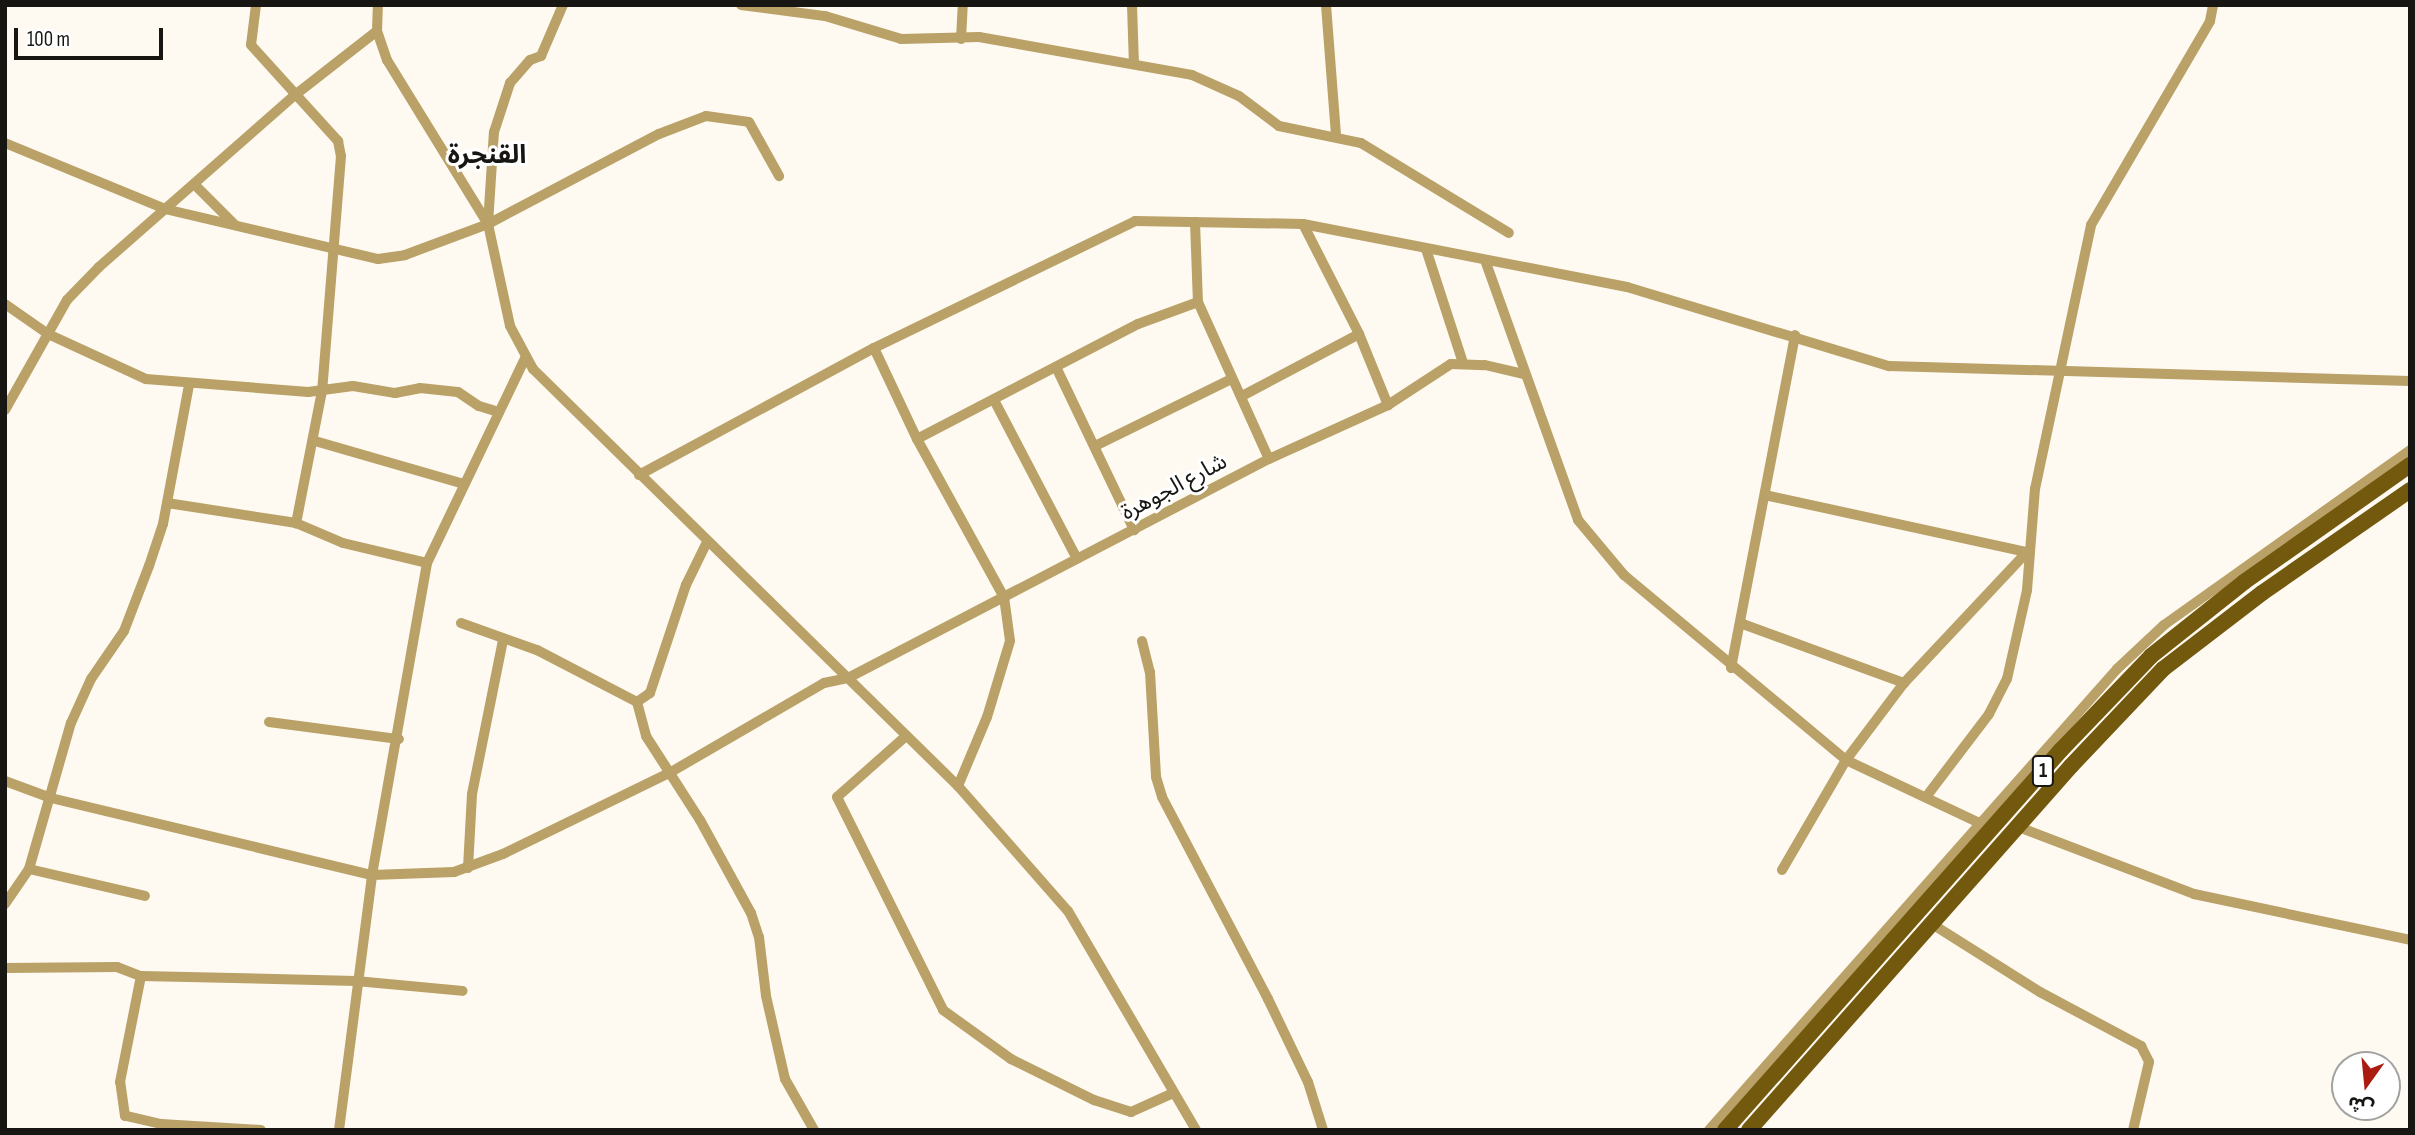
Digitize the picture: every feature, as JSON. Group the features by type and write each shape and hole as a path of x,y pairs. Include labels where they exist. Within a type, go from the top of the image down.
{"main road":[{"name":"1","path":"1725,1130 2061,750 2151,656 2244,582 2410,465"},
{"name":"1","path":"1749,1130 2016,826 2163,669 2262,593 2410,490"}],"street":[{"path":"256,5 251,45 340,149 335,250 321,391 315,441 296,523"},
{"path":"378,5 377,31 387,60 488,224"},
{"path":"563,5 541,55 530,60 510,83 494,132 488,224 510,326 525,358 561,400 706,544 958,786 1068,911 1196,1130"},
{"path":"741,5 825,16 901,39 979,37 1133,64 1209,82 1239,96 1279,126 1336,134 1390,158 1509,233"},
{"path":"961,39 963,5"},
{"path":"1132,5 1133,64"},
{"path":"1326,5 1336,134"},
{"path":"1926,797 1989,714 2007,679 2027,590 2027,552 2060,372 2091,225 2210,21 2213,5"},
{"path":"5,410 67,300 135,232 295,95 377,31"},
{"path":"5,143 165,209 378,259 405,255 488,224 659,134 706,116 749,122 779,176"},
{"path":"194,184 235,225"},
{"path":"639,475 874,348 1135,221 1303,225 1627,287 1795,335 1889,366 2410,381"},
{"path":"1195,222 1198,302 1269,459"},
{"path":"1303,225 1359,334 1388,405"},
{"path":"1426,249 1463,363 1523,374"},
{"path":"1485,260 1523,374 1578,520 1624,575 1731,668 1846,760 1979,823"},
{"path":"917,439 1139,324 1198,302"},
{"path":"5,304 48,334 146,379 189,385 321,391 354,386 395,393 420,388 458,392 480,407 499,412"},
{"path":"1242,396 1359,334"},
{"path":"1731,668 1795,335"},
{"path":"874,348 917,439 1004,597 1010,641 987,716 958,786"},
{"path":"340,1130 356,981 372,874 427,564 525,358"},
{"name":"شارع الجوهرة","path":"5,781 51,798 372,874 430,874 468,868 671,772 824,683 848,678 1269,459 1388,405 1451,364 1463,363"},
{"path":"1056,368 1134,530"},
{"path":"1095,446 1231,379"},
{"path":"5,904 29,869 71,723 91,679 124,631 167,503 189,385"},
{"path":"993,400 1077,559"},
{"path":"315,441 464,484"},
{"path":"1709,1130 2100,688 2164,625 2410,450"},
{"path":"1765,495 2027,552"},
{"path":"167,503 296,523 343,543 427,564"},
{"path":"637,702 650,693 686,584 706,544"},
{"path":"1782,870 1846,760 1904,683 2027,552"},
{"path":"461,623 572,666 637,702 646,736 671,772 751,913 759,937 766,996 785,1079 814,1130"},
{"path":"1740,624 1904,683"},
{"path":"468,868 472,794 503,640"},
{"path":"1142,641 1150,672 1156,778 1162,797 1308,1082 1323,1130"},
{"path":"269,722 398,739"},
{"path":"906,736 837,797 943,1010 1011,1059 1094,1100 1131,1112 1173,1093"},
{"path":"2016,826 2194,894 2410,940"},
{"path":"29,869 145,896"},
{"path":"1931,924 2040,992 2141,1046 2149,1062 2133,1130"},
{"path":"5,968 117,967 141,975 356,981 463,991"},
{"path":"141,975 120,1082 125,1116 161,1124 261,1130"}],"district":[{"name":"القنجرة","path":"487,156"}]}
